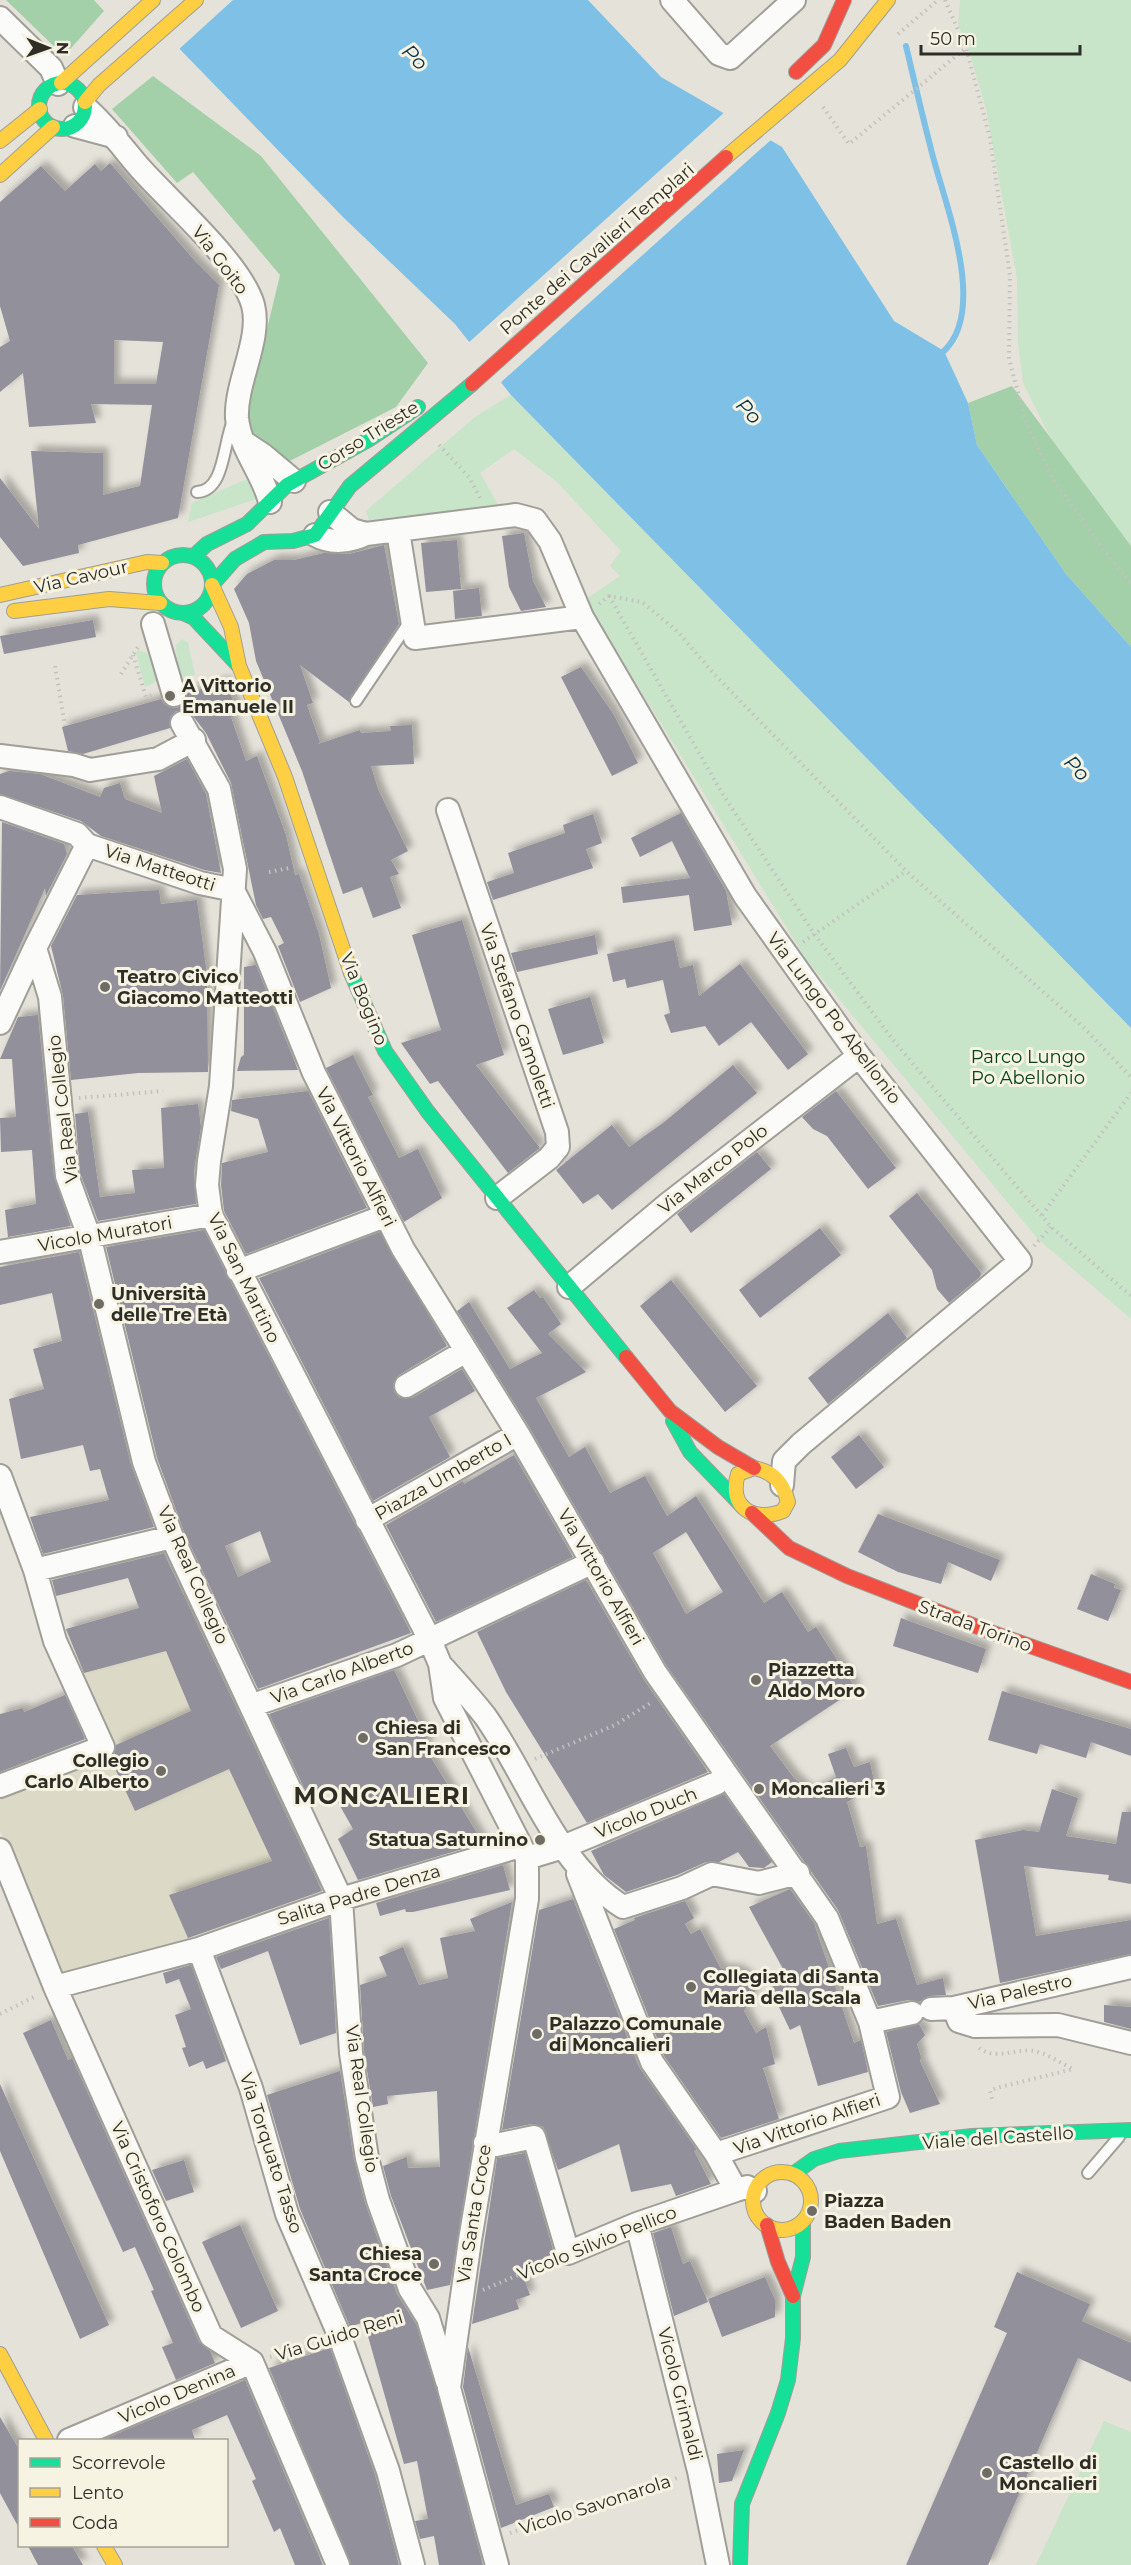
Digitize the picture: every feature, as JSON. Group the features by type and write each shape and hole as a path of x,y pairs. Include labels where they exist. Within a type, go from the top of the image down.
{"main road":[{"path":"74,115 42,117 40,110 43,94 59,83 153,0"},
{"path":"0,175 74,115 99,85 196,0"},
{"path":"788,80 824,45 844,0"},
{"name":"Ponte dei Cavalieri Templari","path":"452,402 840,60 888,0"},
{"path":"59,83 76,87 74,115"},
{"path":"0,141 40,110"},
{"name":"Corso Trieste","path":"316,493 368,440 431,396"},
{"name":"Corso Trieste","path":"316,493 350,486 452,402"},
{"path":"194,556 207,544 247,524 270,502 316,493 315,535 292,541 264,542 235,559 212,585 206,601 192,612 156,614 154,578 162,563 177,555 194,556 208,567 212,585"},
{"name":"Via Cavour","path":"0,595 147,562 162,563"},
{"name":"Via Bogino","path":"212,585 231,627 239,666 285,777 354,982 372,1025 405,1081 569,1287"},
{"name":"Via Cavour","path":"0,613 109,599 156,614"},
{"name":"Via Bogino","path":"183,613 194,618 239,666"},
{"name":"Strada Torino","path":"569,1287 670,1412 718,1447 757,1468 772,1473 785,1494"},
{"name":"Strada Torino","path":"670,1412 680,1437 690,1452 747,1510 789,1548 911,1602 1131,1682"},
{"path":"757,1468 738,1474 734,1480 734,1489 747,1510 778,1515 784,1511 785,1494"},
{"path":"785,1494 790,1520"},
{"name":"Strada Torino","path":"802,1538 812,1546 822,1563"},
{"name":"Viale del Castello","path":"793,2174 813,2159 839,2151 865,2150 972,2136 1128,2130"},
{"name":"Viale del Castello","path":"841,2164 865,2150"},
{"path":"740,2565 742,2504 778,2413 788,2380 793,2338 793,2296 803,2257 803,2221 808,2213 810,2194 807,2185 793,2174 775,2173 766,2176 745,2191 755,2210 767,2225 778,2262 793,2296"},
{"path":"810,2194 821,2183"},
{"path":"767,2225 786,2229 803,2221"},
{"path":"0,2354 45,2439"},
{"path":"106,2547 115,2565"}],"street":[{"path":"672,0 719,54 730,58 794,0"},
{"path":"0,18 51,68 59,83"},
{"name":"Via Goito","path":"74,115 116,137 140,167 214,247 237,276 253,306 255,323 237,415 254,469 266,485 270,502"},
{"path":"245,443 316,493 352,530 366,534"},
{"name":"Via Lungo Po Abellonio","path":"492,518 526,517 535,520 550,542 582,617 745,896 859,1056 1020,1261 801,1444 784,1461 785,1494"},
{"path":"315,535 331,541 354,539 366,534 492,518"},
{"path":"398,531 414,628 582,617"},
{"path":"156,614 174,696"},
{"name":"Via San Martino","path":"4,760 74,765 90,770 158,759 188,731 219,789 235,869 221,1086 208,1169 211,1215 430,1640 440,1664"},
{"path":"0,807 77,834 87,845 0,1023"},
{"name":"Via Stefano Camoletti","path":"448,810 557,1132 558,1147 549,1158 497,1198"},
{"name":"Via Matteotti","path":"87,845 200,883 234,890"},
{"name":"Via Vittorio Alfieri","path":"234,890 265,952 314,1073 385,1216 518,1434 656,1672 726,1775 798,1873 827,1918 870,2022 888,2097 716,2154"},
{"name":"Via Real Collegio","path":"35,948 50,997 67,1176 90,1239 144,1462 172,1537 253,1705 341,1899 351,2053 368,2158 382,2211 410,2289 417,2304 428,2318 449,2388"},
{"name":"Via Marco Polo","path":"569,1287 677,1197 859,1056"},
{"name":"Vicolo Muratori","path":"0,1252 90,1239 211,1215"},
{"path":"238,1271 385,1216"},
{"path":"406,1386 466,1352"},
{"name":"Piazza Umberto I","path":"367,1520 518,1434"},
{"name":"Via Lungo Po Abellonio","path":"757,1468 782,1450 801,1444"},
{"path":"0,1476 35,1570 56,1641 103,1747 0,1786"},
{"path":"35,1570 172,1537"},
{"name":"Via Carlo Alberto","path":"253,1705 397,1655 593,1562"},
{"path":"440,1664 444,1698 524,1852"},
{"path":"440,1664 485,1716 569,1855 595,1888 623,1907 682,1888 712,1874 759,1883 798,1873"},
{"name":"Vicolo Duch","path":"524,1852 569,1855 717,1784 726,1775"},
{"name":"Via Cristoforo Colombo","path":"0,1850 55,1987 211,2336 252,2362"},
{"name":"Salita Padre Denza","path":"199,1949 341,1899 524,1852"},
{"name":"Via Santa Croce","path":"497,2565 449,2388 485,2143 527,1899 524,1852"},
{"path":"569,1855 652,2062 716,2154 745,2191"},
{"path":"55,1987 199,1949"},
{"name":"Via Torquato Tasso","path":"199,1949 251,2088 287,2214 340,2337 388,2471 413,2565"},
{"name":"Via Palestro","path":"1131,1967 954,2008 959,2021 975,2026 1058,2025 1131,2043"},
{"path":"870,2022 922,2011 954,2008"},
{"path":"485,2143 496,2145 534,2137 568,2253"},
{"name":"Vicolo Silvio Pellico","path":"568,2253 637,2224 745,2191"},
{"name":"Vicolo Grimaldi","path":"637,2224 699,2471 718,2565"},
{"path":"252,2362 338,2565"},
{"name":"Vicolo Denina","path":"71,2439 252,2362"}],"lane":[{"path":"197,492 208,490 217,481 228,436 237,415"},
{"path":"356,701 414,628"},
{"path":"1088,2173 1128,2130"}],"path":[{"path":"945,0 966,48 990,138 1010,276 1009,359 1025,419 1052,478 1103,549 1131,583"},
{"path":"816,98 849,144 966,48"},
{"path":"436,443 469,477 492,518"},
{"path":"609,596 722,793 815,935 893,1040 1051,1227 1131,1296"},
{"path":"582,617 609,596 642,602 678,632 716,675 906,871 1082,1026 1131,1077"},
{"path":"133,655 146,697"},
{"path":"55,666 65,726"},
{"path":"783,951 815,935 906,871"},
{"path":"60,1099 163,1091"},
{"path":"1042,1215 1131,1093"},
{"path":"542,1755 615,1725 656,1699"},
{"path":"0,2014 55,1987"},
{"path":"975,2026 969,2039 985,2052 1000,2054 1035,2051 1073,2069 996,2088 990,2091 992,2099"},
{"name":"Vicolo Silvio Pellico","path":"461,2301 568,2253"},
{"name":"Via Guido Reni","path":"252,2362 340,2337 350,2330 365,2329 416,2313 417,2304"},
{"name":"Vicolo Savonarola","path":"490,2540 699,2471"}],"shaded area":[{"name":"Collegio Carlo Alberto","path":"189,1593 327,1897 65,1981 0,1831 0,1791 106,1750 60,1631"}],"green space":[{"path":"6,0 94,0 104,11 64,56"},
{"path":"960,0 1131,0 1131,546 1053,443 1023,383 1018,341 1017,278 986,109 968,47 958,25"},
{"path":"153,76 261,156 428,363 396,407 280,466 243,429 280,275 193,172 177,183 112,109"},
{"path":"1012,386 1131,546 1131,647 1066,574 977,445 968,403"},
{"name":"Parco Lungo Po Abellonio","path":"511,395 1131,1028 1131,1319 1037,1238 806,959 585,600 620,576 610,566 621,551 557,482 514,449 480,473 499,506 369,520 366,511 475,417"},
{"path":"254,476 265,496 188,522 192,503"},
{"path":"182,639 188,643 195,675 178,677 176,645"},
{"path":"138,650 147,653 160,680 145,687 136,653"},
{"path":"1104,2421 1131,2432 1131,2565 1036,2565"}],"water":[{"name":"Po","path":"132,0 588,0 661,77 782,147 894,321 944,351 968,403 977,445 1066,574 1131,647 1131,1028 511,395 455,324 344,218"}],"pier":[{"path":"129,0 233,0 177,51"},
{"path":"726,111 773,138 499,384 467,344"}],"building":[{"path":"110,163 195,261 219,285 178,518 78,545 79,553 23,566 0,537 0,478 39,529 31,451 103,453 103,495 140,486 152,405 91,404 96,423 29,427 23,373 0,392 0,347 10,341 0,306 0,202 41,166 65,191 95,164 101,171","holes":["114,340 163,342 156,384 114,384"]},
{"path":"524,533 533,581 546,607 521,611 509,587 502,536"},
{"path":"457,540 461,589 426,592 421,543"},
{"path":"384,545 399,624 349,702 300,665 313,703 307,705 320,742 318,744 360,730 361,733 391,731 390,726 412,725 414,764 371,766 378,789 408,851 391,860 399,874 390,877 401,908 373,918 362,887 343,894 302,771 256,661 249,623 234,589 247,574 274,560 294,560 324,553 349,554"},
{"path":"479,588 482,616 455,619 453,591"},
{"path":"93,620 96,637 4,654 0,636"},
{"path":"581,667 614,715 638,763 612,776 561,677"},
{"path":"225,681 239,715 231,717 246,761 257,756 286,835 295,875 299,874 319,934 331,988 300,1002 278,946 284,943 271,917 263,919 256,905 231,783 206,733 193,716 188,711 176,711 170,717 170,728 83,754 68,751 62,727 161,699 165,705 177,708 184,704 187,691 189,693"},
{"path":"187,759 206,794 221,873 204,870 101,836 81,821 0,794 0,774 9,771 40,774 100,797 104,788 120,783 125,799 162,813 154,776"},
{"path":"681,813 726,891 732,925 694,931 689,895 623,903 621,887 690,878 672,841 640,857 631,838"},
{"path":"593,814 602,843 586,849 593,868 493,900 487,882 514,873 508,853 565,833 563,825"},
{"path":"2,822 64,844 67,854 46,896 45,888 0,991"},
{"path":"159,890 161,904 197,900 207,975 208,1072 138,1073 71,1080 63,996 51,946 77,895"},
{"path":"462,920 504,1055 476,1065 540,1148 508,1173 438,1081 430,1084 401,1043 441,1030 412,935"},
{"path":"595,935 598,954 517,972 511,953"},
{"path":"674,940 680,968 693,965 699,996 740,964 808,1054 788,1070 751,1022 719,1046 705,1026 671,1033 664,1015 670,1013 663,980 627,988 625,979 613,982 607,954"},
{"path":"256,965 298,1070 237,1071 241,1057 244,1055 244,967"},
{"path":"590,997 604,1043 563,1055 548,1009"},
{"path":"38,1015 54,1177 71,1226 8,1237 5,1210 36,1204 32,1150 1,1152 0,1118 16,1117 12,1059 0,1059 18,1017"},
{"path":"353,1055 373,1095 368,1097 399,1158 418,1149 442,1198 404,1222 326,1068"},
{"path":"733,1065 757,1093 612,1210 598,1194 583,1204 556,1170 612,1125 629,1147 663,1123"},
{"path":"308,1091 367,1208 246,1254 224,1211 221,1185 222,1163 268,1152 258,1119 231,1111 232,1100"},
{"path":"836,1091 896,1168 868,1189 827,1136 813,1129 802,1117"},
{"path":"198,1104 201,1127 194,1170 196,1204 98,1221 80,1173 75,1114 88,1112 100,1197 135,1193 132,1170 164,1168 161,1108"},
{"path":"757,1152 771,1169 691,1233 677,1214"},
{"path":"917,1193 981,1273 980,1277 949,1303 937,1289 932,1270 889,1216"},
{"path":"820,1228 841,1255 760,1318 739,1290"},
{"path":"204,1230 411,1633 258,1689 184,1532 157,1458 106,1247","holes":["260,1531 271,1562 238,1577 225,1546"]},
{"path":"380,1232 447,1346 399,1375 393,1385 395,1393 400,1398 412,1398 462,1369 475,1391 429,1417 450,1457 373,1501 259,1278"},
{"path":"79,1252 131,1465 154,1527 43,1554 30,1517 109,1500 100,1469 90,1471 83,1445 21,1459 9,1399 44,1389 33,1349 62,1341 52,1293 0,1305 0,1267"},
{"path":"671,1280 757,1386 725,1412 640,1306"},
{"path":"534,1290 540,1298 543,1297 561,1324 548,1334 586,1372 536,1398 569,1457 585,1447 610,1493 645,1476 667,1516 696,1496 764,1603 782,1592 808,1632 816,1627 856,1689 770,1746 794,1778 809,1792 836,1777 828,1754 846,1748 854,1767 870,1762 875,1786 847,1802 860,1847 866,1846 877,1924 896,1919 917,1985 943,1978 946,1995 930,1996 919,2002 909,2000 878,2006 838,1910 666,1665 529,1427 457,1311 469,1302 510,1369 542,1353 507,1308","holes":["686,1532 723,1592 686,1614 653,1553"]},
{"path":"888,1313 907,1338 828,1404 808,1378"},
{"path":"859,1435 884,1467 856,1489 831,1457"},
{"path":"514,1455 573,1557 436,1622 386,1525"},
{"path":"878,1514 1000,1560 991,1581 948,1562 941,1584 898,1572 858,1552"},
{"path":"164,1553 322,1891 188,1938 169,1895 272,1861 229,1769 135,1811 110,1758 114,1755 116,1745 191,1711 166,1651 84,1673 66,1629 139,1608 128,1578 56,1596 52,1580"},
{"path":"1091,1574 1115,1584 1114,1588 1121,1590 1108,1621 1077,1609"},
{"path":"586,1580 644,1680 708,1772 587,1823 506,1692 477,1632"},
{"path":"901,1618 986,1649 978,1673 893,1646"},
{"path":"394,1670 429,1744 424,1746 483,1843 358,1880 338,1839 353,1829 331,1790 317,1796 311,1784 313,1797 309,1799 269,1714"},
{"path":"1002,1691 1131,1729 1131,1756 1091,1742 1086,1758 1040,1744 1037,1754 988,1740"},
{"path":"65,1695 85,1739 0,1772 0,1714 23,1708 24,1712"},
{"path":"1052,1789 1078,1798 1066,1836 1116,1844 1122,1812 1131,1812 1131,1884 1108,1880 1109,1875 1024,1866 1036,1936 1131,1920 1131,1954 1000,1983 975,1840 1023,1830 1039,1832"},
{"path":"724,1794 772,1862 764,1868 749,1867 738,1852 719,1862 706,1862 677,1875 626,1892 604,1875 591,1851"},
{"path":"503,1865 510,1890 413,1912 406,1912 405,1909 380,1916 376,1903"},
{"path":"790,1889 814,1923 854,2043 861,2040 868,2072 818,2086 800,2025 790,2030 770,1988 788,1978 749,1907"},
{"name":"Palazzo Comunale di Moncalieri","path":"573,1899 639,2067 697,2150 694,2151 711,2184 676,2196 671,2184 631,2192 619,2144 558,2170 543,2127 532,2124 502,2130 539,1910"},
{"name":"Collegiata di Santa Maria della Scala","path":"685,1901 694,1918 685,1924 691,1934 700,1929 721,1969 737,1970 748,1977 755,1991 744,2011 756,2033 766,2027 775,2064 763,2068 779,2119 721,2138 664,2056 614,1929 635,1920 634,1918"},
{"path":"512,1902 450,2285 427,2290 391,2196 383,2166 407,2157 408,2168 440,2167 437,2091 387,2096 388,2104 373,2107 364,2052 360,1985 387,1976 379,1957 403,1947 419,1985 448,1978 440,1938 475,1931 470,1919"},
{"path":"329,1918 336,2033 300,2045 268,1951 221,1969 216,1957"},
{"path":"191,1965 226,2061 206,2069 203,2061 189,2067 182,2048 186,2047 175,2015 191,2009 179,1979 166,1984 163,1973"},
{"path":"1104,2005 1131,2007 1131,2029 1104,2022"},
{"path":"51,2020 68,2060 72,2058 199,2342 210,2351 215,2363 176,2380 162,2347 173,2343 151,2291 154,2290 135,2247 123,2252 23,2033"},
{"path":"919,2024 925,2035 917,2044 920,2061 940,2104 910,2113 901,2092 886,2032"},
{"path":"340,2071 354,2160 365,2203 397,2294 416,2324 436,2388 483,2565 439,2565 434,2536 420,2539 415,2521 428,2519 417,2461 404,2464 364,2322 350,2327 300,2209 267,2095"},
{"path":"0,2084 109,2325 80,2339 0,2151"},
{"path":"525,2153 554,2253 521,2270 530,2295 516,2300 519,2309 472,2324 497,2158"},
{"path":"184,2160 194,2192 166,2201 152,2170"},
{"path":"240,2225 278,2311 241,2328 202,2242"},
{"path":"671,2227 683,2264 690,2261 708,2302 674,2316 653,2233"},
{"name":"Castello di Moncalieri","path":"1017,2272 1090,2304 1082,2321 1131,2343 1131,2382 1078,2358 988,2565 906,2565 1007,2333 994,2327"},
{"path":"765,2277 775,2300 775,2317 722,2337 708,2299"},
{"path":"468,2347 516,2505 549,2494 554,2507 501,2528 463,2387"},
{"path":"330,2348 375,2475 399,2565 351,2565 269,2368"},
{"path":"245,2380 323,2565 295,2565 280,2528 274,2532 252,2481 256,2479 227,2415 192,2430 195,2439 104,2439"},
{"path":"0,2417 18,2448 18,2526 0,2493"},
{"path":"744,2450 732,2481 719,2483 717,2454"},
{"path":"29,2547 73,2547 83,2565 38,2565"}],"waterway":[{"path":"906,46 952,224 963,282 963,308 957,332 944,351"}],"traffic: fast":[{"path":"62,83 78,90 85,106 78,122 62,129 46,122 39,106 46,90 62,83"},
{"path":"212,585 235,559 264,542 293,541 315,535 350,486 472,384"},
{"path":"194,556 207,544 247,524 287,485 368,440 418,407"},
{"path":"177,555 189,555 204,563 212,578 212,584 212,590 204,605 189,613 177,613 162,605 154,590 154,578 162,563 177,555"},
{"path":"183,613 194,618 238,665"},
{"path":"351,973 385,1051 428,1112 626,1357"},
{"path":"673,1421 690,1452 742,1506"},
{"path":"793,2174 814,2159 839,2151 972,2136 1131,2130"},
{"path":"740,2565 742,2504 778,2413 788,2380 793,2338 793,2296 803,2257 803,2221"}],"traffic: slow":[{"path":"61,83 153,0"},
{"path":"85,102 99,85 196,0"},
{"path":"726,157 840,60 888,0"},
{"path":"0,141 40,109"},
{"path":"0,175 53,127"},
{"path":"0,595 147,562 162,563"},
{"path":"212,585 231,627 239,666 285,777 351,973"},
{"path":"14,611 109,599 160,603"},
{"path":"754,1468 767,1472 777,1479 788,1502 783,1511 762,1515 753,1513 740,1503 736,1486 738,1474 754,1468"},
{"path":"782,2172 798,2177 806,2185 811,2201 806,2217 798,2225 782,2230 766,2225 758,2217 753,2201 758,2185 766,2177 782,2172"},
{"path":"0,2354 45,2439"},
{"path":"105,2547 115,2565"}],"traffic: jam":[{"path":"796,72 824,45 844,0"},
{"path":"472,384 726,157"},
{"path":"626,1357 670,1411 718,1447 754,1468"},
{"path":"752,1513 789,1548 847,1576 988,1631 1131,1682"},
{"path":"767,2225 778,2262 793,2296"}],"place":[{"name":"A Vittorio Emanuele II","path":"170,696"},
{"name":"Teatro Civico Giacomo Matteotti","path":"105,987"},
{"name":"Università delle Tre Età","path":"99,1304"},
{"name":"Piazzetta Aldo Moro","path":"756,1680"},
{"name":"Chiesa di San Francesco","path":"363,1738"},
{"name":"Collegio Carlo Alberto","path":"161,1771"},
{"name":"Moncalieri 3","path":"759,1789"},
{"name":"Statua Saturnino","path":"540,1840"},
{"name":"Collegiata di Santa Maria della Scala","path":"691,1987"},
{"name":"Palazzo Comunale di Moncalieri","path":"537,2034"},
{"name":"Piazza Baden Baden","path":"812,2211"},
{"name":"Chiesa Santa Croce","path":"434,2264"},
{"name":"Castello di Moncalieri","path":"987,2473"}],"district":[{"name":"MONCALIERI","path":"382,1796"}]}
